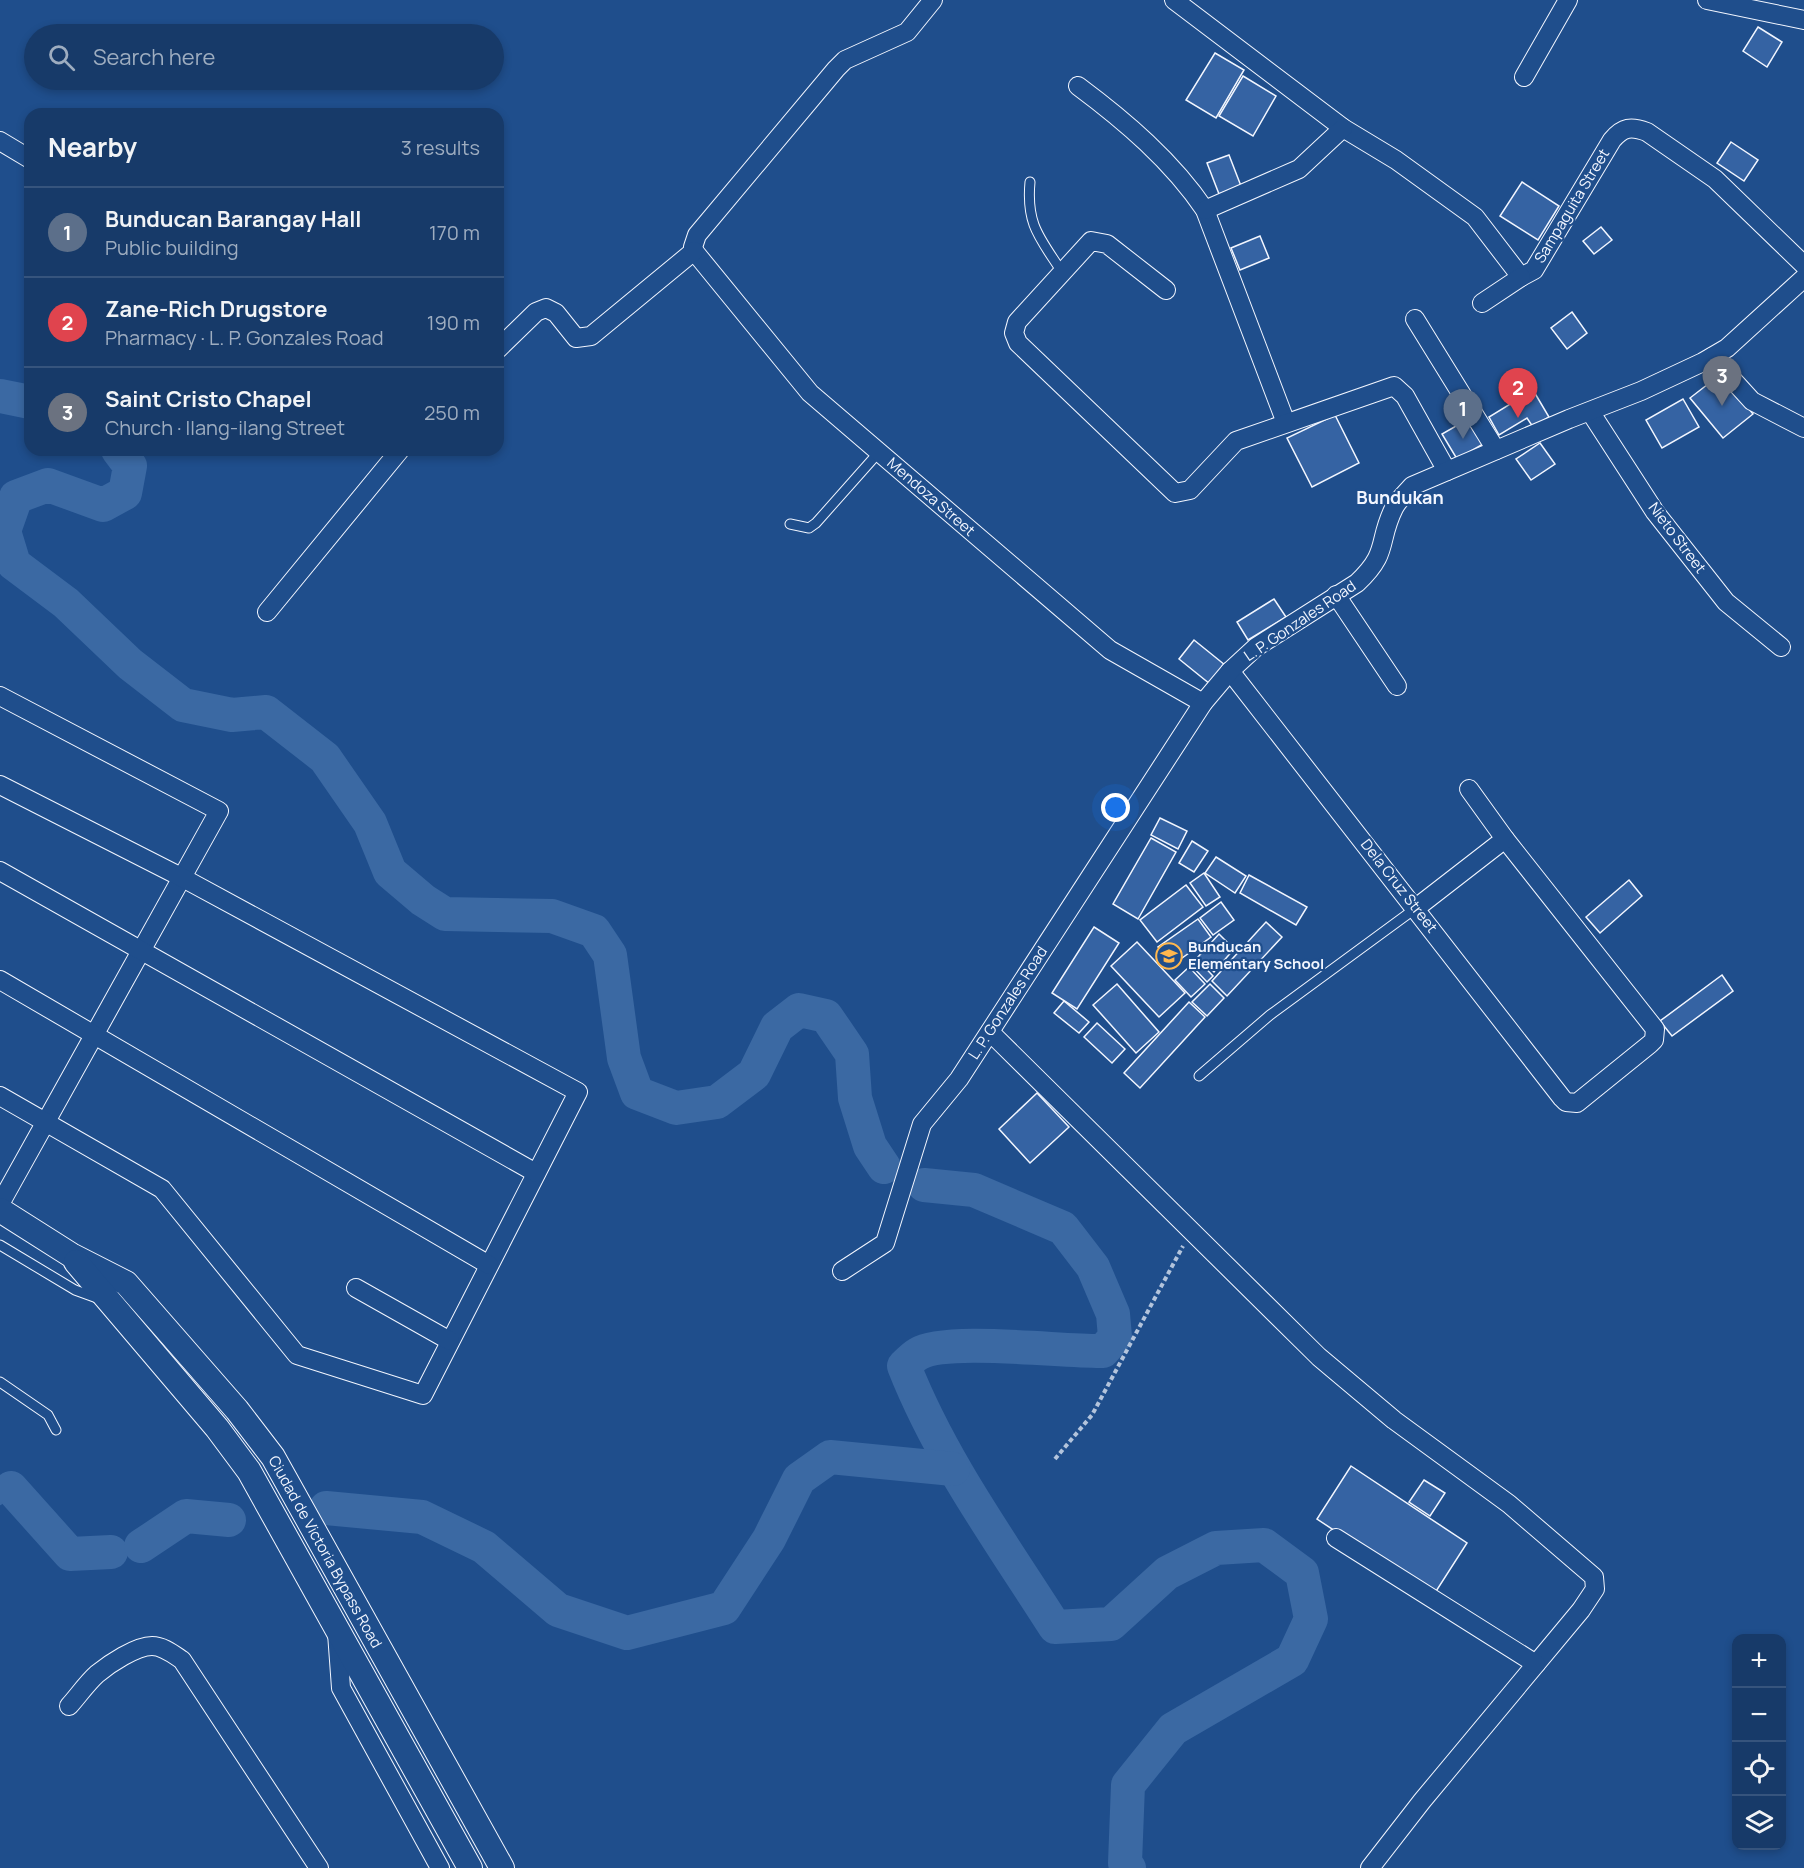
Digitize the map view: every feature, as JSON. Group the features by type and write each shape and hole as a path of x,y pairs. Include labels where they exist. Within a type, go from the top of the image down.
{"main road":[{"name":"Ciudad de Victoria Bypass Road","path":"0,1210 70,1255 126,1283 237,1410 273,1457 502,1868"},
{"name":"Ciudad de Victoria Bypass Road","path":"70,1255 108,1303 217,1428 249,1471 336,1632 470,1868"},
{"path":"249,1471 273,1457"},
{"path":"301,1566 326,1553"}],"street":[{"path":"504,343 536,312 546,308 556,313 576,338 591,336 694,251 697,235 845,60 907,32 933,0"},
{"name":"Sampaguita Street","path":"1174,0 1343,128 1396,159 1475,217 1521,276 1534,270 1612,140 1626,128 1634,127 1647,132 1715,179 1804,265"},
{"path":"1524,77 1568,0"},
{"path":"1707,0 1804,20"},
{"path":"1078,86 1107,108 1185,181 1204,210 1286,423"},
{"path":"1204,210 1299,169 1343,128"},
{"path":"0,141 24,155"},
{"path":"1166,290 1102,241 1091,241 1017,322 1014,333 1015,338 1175,493 1190,490 1236,441 1394,386 1405,396 1447,471"},
{"name":"Mendoza Street","path":"694,251 810,393 1110,650 1203,703"},
{"path":"1482,303 1521,276"},
{"name":"L. P. Gonzales Road","path":"842,1271 885,1243 922,1124 959,1079 1203,703 1230,671 1256,647 1356,583 1371,570 1380,556 1394,508 1412,486 1569,419 1591,413 1712,357 1738,338 1804,278"},
{"path":"1415,319 1496,450"},
{"path":"1712,357 1752,401 1804,428"},
{"name":"Nieto Street","path":"1591,413 1655,512 1726,602 1781,647"},
{"path":"267,612 395,456"},
{"path":"1336,595 1397,686"},
{"name":"Dela Cruz Street","path":"1230,671 1566,1102 1578,1103 1650,1044 1655,1029 1505,839"},
{"path":"0,696 219,812 0,1204"},
{"path":"0,785 181,877 578,1092 423,1395 297,1355 162,1189 0,1096"},
{"path":"1416,908 1505,839 1469,789"},
{"path":"0,872 536,1173"},
{"path":"0,980 489,1265"},
{"path":"990,1032 1319,1357 1394,1420 1509,1504 1594,1577 1595,1589 1581,1610 1422,1801 1370,1868"},
{"path":"356,1288 450,1341"},
{"path":"1336,1538 1536,1664"},
{"name":"Ciudad de Victoria Bypass Road","path":"336,1632 341,1688 440,1868"},
{"path":"69,1706 97,1673 136,1651 151,1646 175,1655 182,1660 319,1868"}],"lane":[{"path":"1030,182 1028,207 1036,232 1062,272"},
{"path":"790,524 809,528 816,523 879,452"},
{"path":"1199,1076 1270,1015 1416,908"},
{"path":"0,1245 75,1290 108,1303"},
{"path":"0,1382 48,1415 56,1430"}],"path":[{"path":"1055,1459 1092,1415 1191,1230"}],"building":[{"path":"1758,27 1782,42 1767,67 1743,51"},
{"path":"1215,53 1244,70 1216,118 1186,100"},
{"path":"1243,76 1276,96 1253,136 1219,116"},
{"path":"1731,142 1758,160 1744,181 1717,163"},
{"path":"1229,155 1241,186 1219,194 1207,163"},
{"path":"1522,182 1559,206 1538,240 1500,216"},
{"path":"1601,227 1612,240 1594,254 1583,241"},
{"path":"1260,236 1269,258 1240,270 1231,248"},
{"path":"1572,312 1587,333 1567,349 1551,328"},
{"path":"1721,374 1753,414 1723,438 1690,398"},
{"path":"1533,390 1549,417 1533,427 1527,418 1499,435 1489,417"},
{"path":"1683,399 1699,427 1662,448 1646,420"},
{"path":"1335,415 1359,463 1312,487 1287,438"},
{"path":"1470,418 1485,443 1457,459 1442,434"},
{"path":"1540,443 1555,464 1531,480 1516,459"},
{"path":"1274,599 1286,617 1248,640 1237,622"},
{"path":"1194,640 1225,665 1210,684 1179,659"},
{"path":"1160,818 1187,831 1178,849 1151,835"},
{"path":"1151,838 1176,852 1138,919 1113,904"},
{"path":"1192,841 1208,851 1194,872 1179,863"},
{"path":"1216,857 1246,876 1235,893 1205,873"},
{"path":"1204,873 1220,897 1206,906 1190,883"},
{"path":"1249,875 1307,907 1296,925 1240,893"},
{"path":"1629,880 1642,896 1600,933 1586,917"},
{"path":"1186,885 1203,907 1157,942 1140,920"},
{"path":"1221,902 1234,920 1213,935 1200,918"},
{"path":"1198,919 1211,937 1171,966 1158,947"},
{"path":"1266,922 1282,937 1227,996 1212,981"},
{"path":"1094,927 1119,943 1077,1009 1052,993"},
{"path":"1219,934 1234,949 1214,972 1198,957"},
{"path":"1137,942 1185,993 1159,1017 1111,966"},
{"path":"1196,958 1213,976 1207,982 1190,964"},
{"path":"1189,967 1205,984 1191,997 1175,980"},
{"path":"1722,975 1733,991 1672,1036 1660,1021"},
{"path":"1117,984 1159,1032 1136,1053 1093,1005"},
{"path":"1210,984 1224,998 1207,1016 1192,1002"},
{"path":"1064,1001 1089,1022 1079,1033 1054,1013"},
{"path":"1189,1002 1205,1017 1140,1088 1124,1073"},
{"path":"1097,1023 1125,1049 1112,1063 1084,1037"},
{"path":"1037,1093 1069,1127 1030,1163 999,1129"},
{"path":"1351,1466 1467,1543 1433,1596 1317,1519"},
{"path":"1424,1480 1445,1493 1430,1516 1409,1502"}],"waterway":[{"path":"0,396 24,401"},
{"path":"122,456 130,466 125,493 103,505 48,485 16,497 4,531 14,564 66,603 130,664 183,705 232,715 266,712 325,758 370,823 390,872 423,900 445,914 552,916 594,931 610,955 624,1058 637,1093 676,1108 717,1102 754,1074 777,1027 799,1010 826,1016 852,1054 855,1098 870,1146 884,1167"},
{"path":"924,1185 974,1190 1063,1228 1093,1267 1113,1314 1115,1337 1103,1351 953,1346 918,1354 904,1366 919,1401 954,1467 1055,1627 1111,1624 1167,1573 1216,1548 1264,1545 1302,1573 1311,1619 1292,1660 1173,1729 1128,1785 1125,1863 1129,1868"},
{"path":"326,1508 422,1517 484,1547 558,1610 627,1633 724,1608 769,1539 799,1479 830,1457 953,1469"},
{"path":"0,1480 11,1488 0,1502"},
{"path":"11,1488 70,1554 111,1552"},
{"path":"141,1546 186,1516 229,1520"}],"place":[{"name":"Saint Cristo Chapel","path":"1722,406"},
{"name":"Zane-Rich Drugstore","path":"1518,418"},
{"name":"Bunducan Barangay Hall","path":"1463,439"},
{"name":"Bunducan Elementary School","path":"1169,956"}],"district":[{"name":"Bundukan","path":"1400,498"}]}
